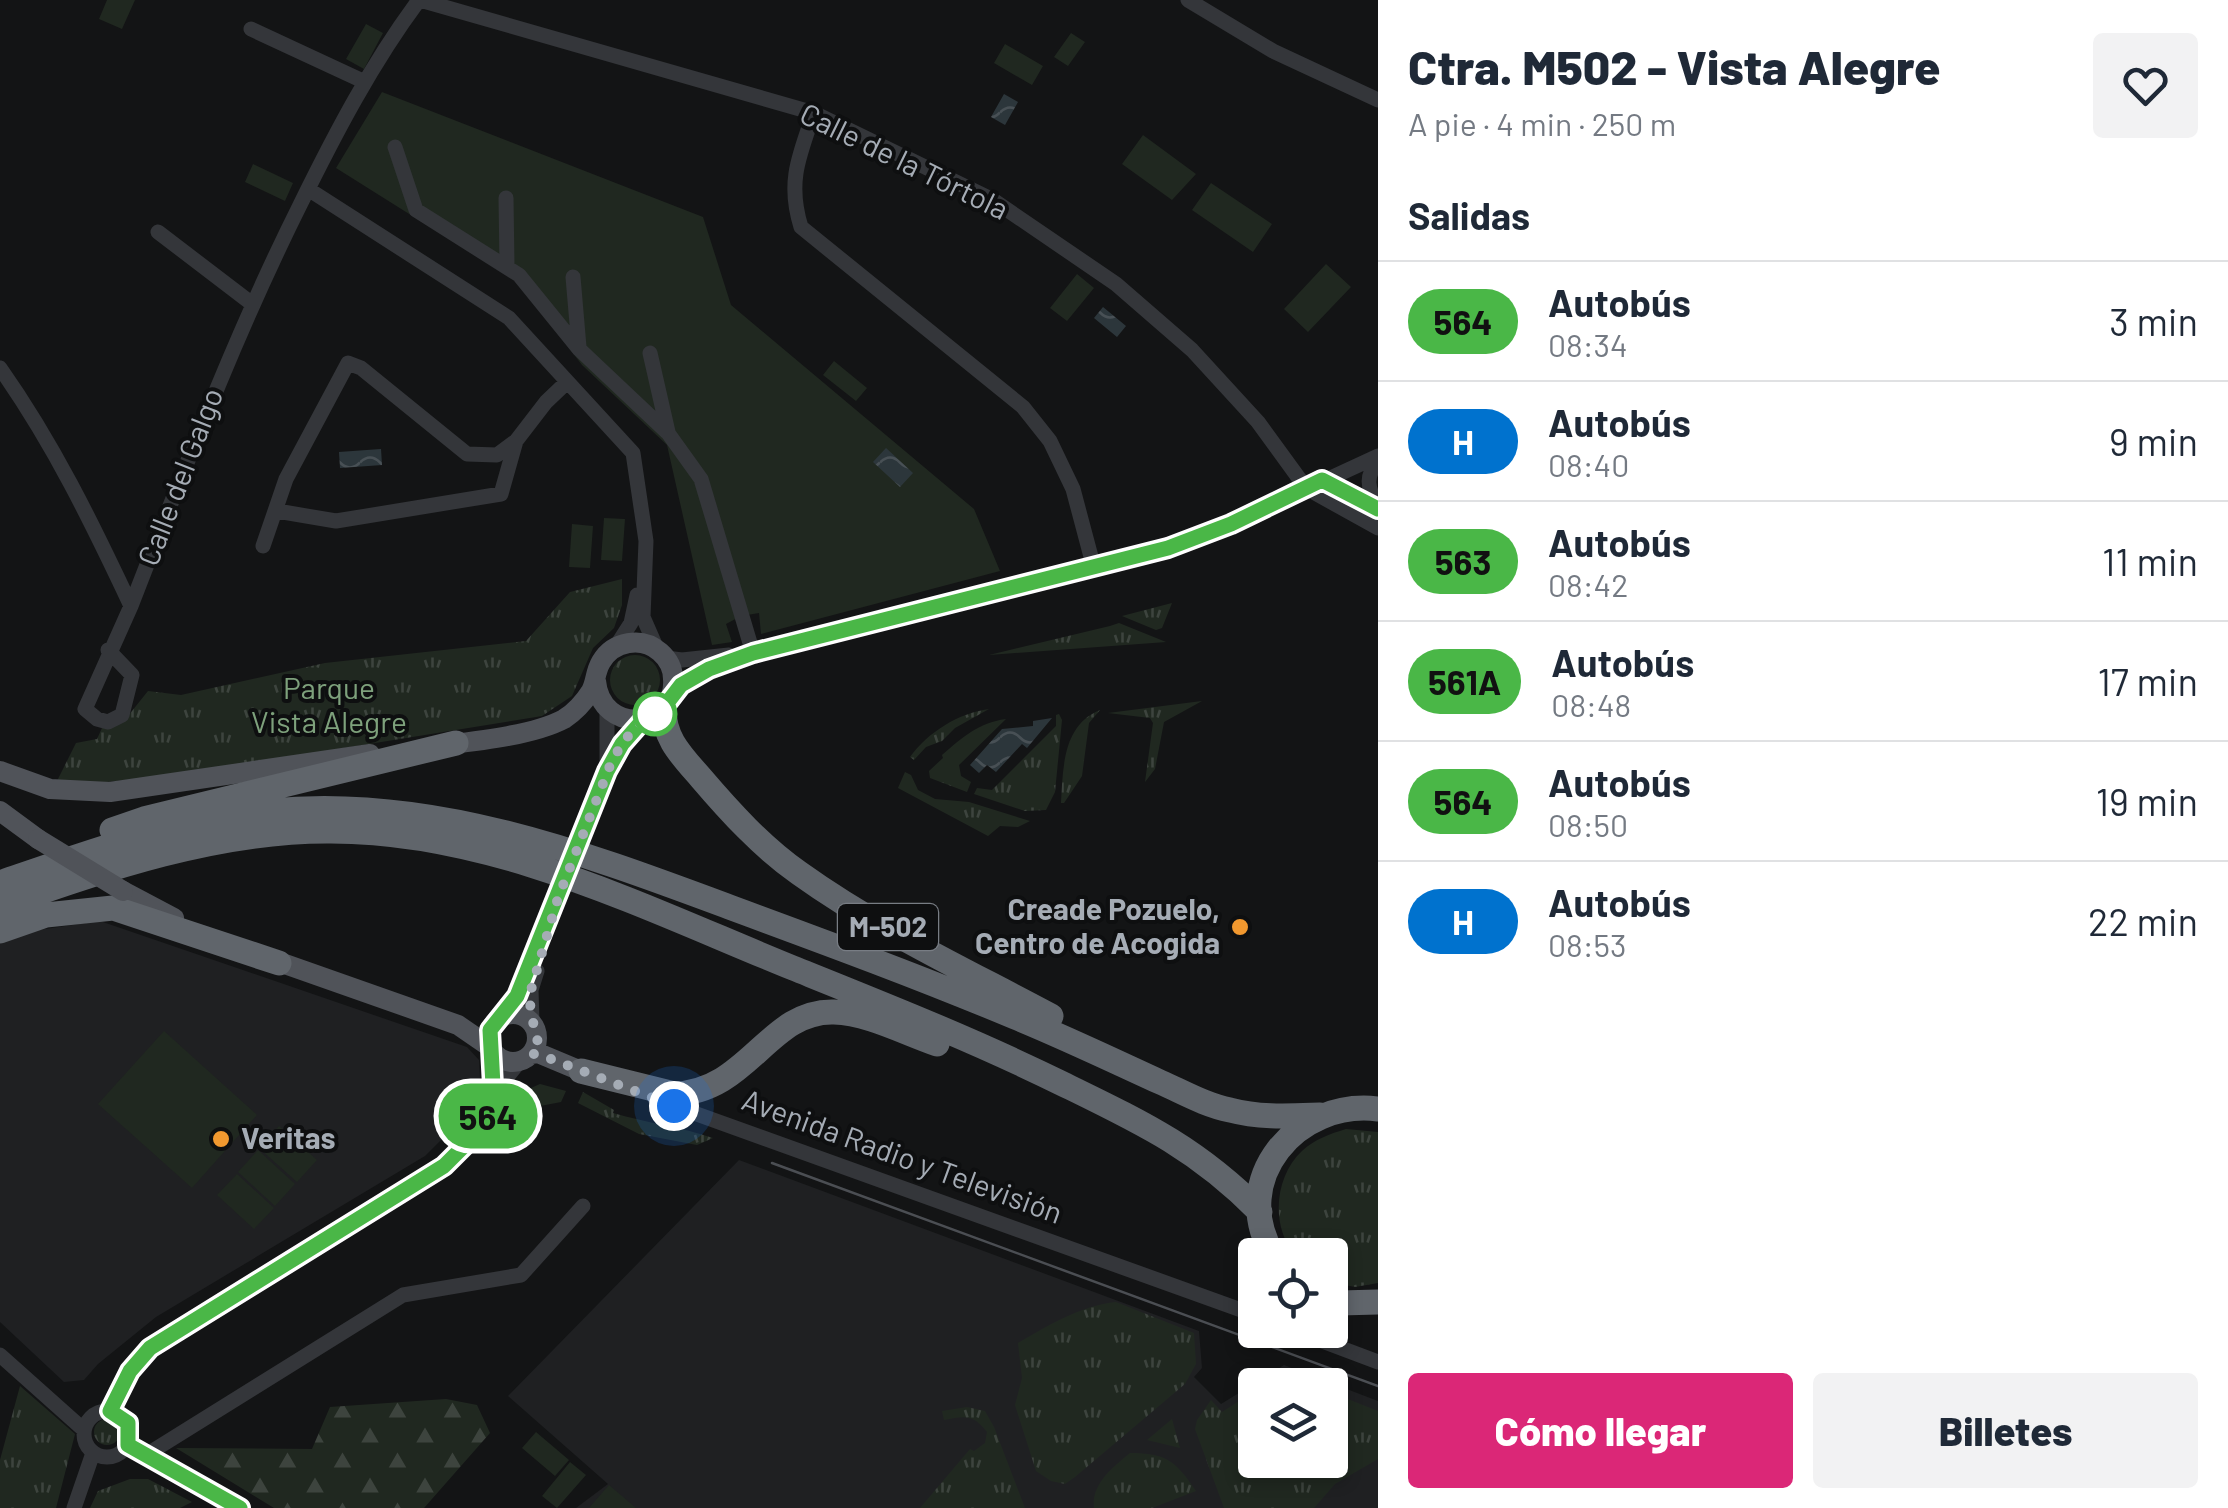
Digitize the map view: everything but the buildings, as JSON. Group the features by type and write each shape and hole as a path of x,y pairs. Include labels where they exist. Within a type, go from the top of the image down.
{"highway":[{"name":"M-502","path":"659,707 666,732 679,752 752,833 798,872 847,905 1172,1087"},
{"path":"0,870 144,819 456,743"},
{"name":"M-502","path":"0,884 120,843 197,823 270,811 334,809 414,814 487,827 667,884 983,1004 1230,1110 1269,1116 1320,1115 1371,1106"},
{"name":"M-502","path":"0,906 202,845 274,832 334,830 430,840 479,850 544,869 1002,1054 1193,1152 1260,1212"},
{"path":"0,931 46,915 112,908 278,963"},
{"name":"M-502","path":"581,1071 688,1094 728,1079 788,1025 830,1011 907,1033 1136,1120"},
{"name":"M-502","path":"1260,1212 1264,1177 1280,1147 1297,1129 1320,1115"},
{"path":"1260,1212 1266,1238"},
{"path":"1348,1303 1378,1302"}],"main road":[{"path":"0,771 50,789 110,792 456,743 556,723 578,708 596,681 600,662 614,648 638,642 661,653 674,678 659,707 627,720 599,698 596,681"},
{"path":"0,811 38,839 162,913 278,963 458,1025 505,1061 525,1058 538,1039 532,1021 512,1013 503,1015 490,1030 492,1050"},
{"name":"Avenida Radio y Televisión","path":"525,1058 538,1054 581,1071"}],"street":[{"name":"Calle de la Tórtola","path":"420,0 462,6 814,113 992,200 1116,284 1192,350 1258,422 1306,488"},
{"name":"Calle del Galgo","path":"108,650 132,675 122,715 108,722 97,720 86,709 108,650 130,606 251,303 365,82 420,0"},
{"path":"1188,0 1273,50 1378,100"},
{"path":"251,29 365,82"},
{"path":"814,113 800,154 792,198 800,227 1023,407 1050,440 1072,489 1094,568"},
{"path":"395,147 416,210 519,275 579,349 668,433 701,479 753,653"},
{"path":"308,189 509,318 634,453 646,542 644,617 661,653 696,660 753,653 1094,568 1168,548 1231,524 1322,480 1378,460"},
{"path":"506,198 507,265"},
{"path":"158,232 251,303"},
{"path":"573,277 579,349"},
{"path":"650,353 668,433"},
{"path":"263,546 286,479 348,363 361,368 468,454 497,455 516,441 567,382"},
{"path":"0,368 40,424 130,606"},
{"path":"277,511 336,521 501,494 516,441"},
{"path":"1378,460 1370,470 1368,486 1378,507"},
{"path":"1322,480 1378,507"},
{"path":"1306,488 1378,528"},
{"path":"614,648 631,623 646,542"},
{"path":"503,1015 517,996 607,771 622,744 695,676 753,653"},
{"path":"607,708 607,771"},
{"path":"532,1021 531,990 558,898"},
{"path":"492,1050 494,1104"},
{"path":"110,1411 128,1423 128,1445 123,1452 108,1458 94,1454 85,1443 84,1430 91,1418 110,1411 130,1371 150,1348 444,1166 481,1129 506,1077 525,1058"},
{"name":"Avenida Radio y Televisión","path":"581,1071 1238,1309"},
{"path":"146,1455 402,1295 521,1274 583,1206"},
{"path":"1341,1348 1378,1362"},
{"path":"0,1356 84,1430"},
{"path":"128,1445 240,1508"},
{"path":"74,1508 94,1454"}],"shaded area":[{"name":"Veritas","path":"100,921 467,1047 479,1060 480,1078 459,1122 425,1156 156,1317 84,1380 64,1382 0,1322 0,943 38,930"},
{"path":"739,1160 1199,1331 1202,1368 1194,1377 1221,1404 1238,1393 1238,1478 1348,1478 1348,1390 1378,1401 1378,1508 576,1508 608,1484 508,1396"}],"green space":[{"path":"107,0 135,0 122,29 99,19"},
{"path":"366,24 383,33 364,69 346,59"},
{"path":"1071,33 1085,42 1068,66 1054,57"},
{"path":"1005,44 1043,66 1032,85 994,63"},
{"path":"382,92 703,217 731,305 974,509 1000,571 761,634 759,613 741,616 726,624 732,642 712,645 667,445 582,365 519,283 336,168"},
{"path":"1143,135 1196,174 1172,200 1122,164"},
{"path":"253,164 293,183 285,201 245,182"},
{"path":"1211,183 1272,224 1253,252 1192,210"},
{"path":"1326,264 1351,287 1308,332 1284,309"},
{"path":"1077,274 1094,288 1067,321 1050,308"},
{"path":"834,361 867,388 856,401 823,375"},
{"path":"604,518 625,519 622,561 601,560"},
{"path":"572,524 593,526 590,568 569,567"},
{"name":"Parque Vista Alegre","path":"622,579 622,605 614,628 593,648 572,696 542,716 189,773 62,787 56,783 76,743 97,739 102,728 124,721 148,691 181,695 325,663 526,641 570,592"},
{"path":"1172,603 1162,628 1156,630 1122,616"},
{"path":"1119,623 1166,642 989,655 1110,626"},
{"path":"635,655 653,662 660,680 653,698 635,705 617,698 610,680 617,662"},
{"path":"1202,701 1164,722 1155,769 1145,782 1153,723 1150,718 1108,713"},
{"path":"989,709 955,728 942,741 926,747 914,760 910,757 945,725"},
{"path":"1100,710 1089,723 1082,776 1061,803 1064,762 1072,737 1088,717"},
{"path":"1059,714 1062,720 1055,792 1046,810 1025,811 974,794 977,788 992,790 1056,726"},
{"path":"1006,719 959,765 961,776 971,782 967,792 930,778 929,771 942,755 964,737 979,727"},
{"path":"905,772 911,775 918,790 935,799 969,802 1030,821 1018,827 1000,826 988,836 898,788"},
{"path":"164,1031 257,1115 192,1188 98,1104"},
{"path":"540,1084 566,1091 561,1102 524,1109 518,1114 515,1107 520,1093"},
{"path":"583,1092 614,1110 613,1113 713,1138 697,1145 639,1134 578,1103"},
{"path":"279,1126 317,1160 297,1182 259,1148"},
{"path":"1346,1129 1378,1132 1378,1283 1348,1286 1348,1238 1285,1238 1282,1230 1279,1202 1286,1174 1302,1151"},
{"path":"258,1150 295,1184 275,1206 238,1172"},
{"path":"237,1174 274,1208 254,1229 217,1195"},
{"path":"1116,1302 1194,1333 1196,1364 1185,1384 1075,1477 1065,1484 1051,1481 1036,1471 1015,1405 1022,1378 1018,1343 1078,1312"},
{"path":"20,1386 75,1434 56,1508 0,1508 0,1460"},
{"path":"446,1399 477,1405 490,1433 424,1508 274,1508 176,1448 312,1449 330,1407"},
{"path":"1348,1399 1378,1411 1378,1459 1348,1476"},
{"path":"1211,1400 1222,1412 1238,1402 1238,1478 1345,1478 1314,1508 1224,1508 1195,1429"},
{"path":"967,1407 985,1411 1025,1508 920,1508 970,1449 974,1451 985,1443 987,1432 973,1419 944,1420 942,1411"},
{"path":"107,1419 116,1423 120,1432 116,1441 107,1445 98,1441 94,1432 98,1423"},
{"path":"1172,1419 1180,1448 1147,1440"},
{"path":"536,1432 569,1460 555,1476 522,1448"},
{"path":"1130,1453 1169,1461 1196,1491 1152,1508 1094,1508 1100,1484"},
{"path":"570,1462 586,1475 557,1508 542,1496"},
{"path":"130,1479 148,1479 192,1502 180,1508 90,1508 98,1491"},
{"path":"609,1485 636,1508 589,1508"}],"water":[{"path":"1004,94 1018,102 1005,125 991,117"},
{"path":"1103,307 1126,326 1117,337 1094,318"},
{"path":"886,448 913,473 900,487 873,462"},
{"path":"381,449 382,465 340,468 339,452"},
{"path":"1052,718 1027,748 1022,744 996,772 987,765 979,773 970,765 1002,729 1033,726 1033,721"}],"tram line":[{"path":"772,1163 1378,1386"}],"bus line":[{"name":"564","path":"240,1508 128,1445 128,1423 110,1411 130,1371 150,1348 444,1166 481,1129 494,1104 490,1030 517,996 607,771 631,732 664,707 681,685 709,669 753,653 1168,548 1231,524 1322,480 1378,509"}],"place":[{"name":"Creade Pozuelo, Centro de Acogida","path":"1240,927"},
{"name":"Veritas","path":"221,1139"}],"route":[{"path":"655,714 631,732 613,758 558,898 531,990 530,1012 538,1039 531,1054 674,1106"}]}
